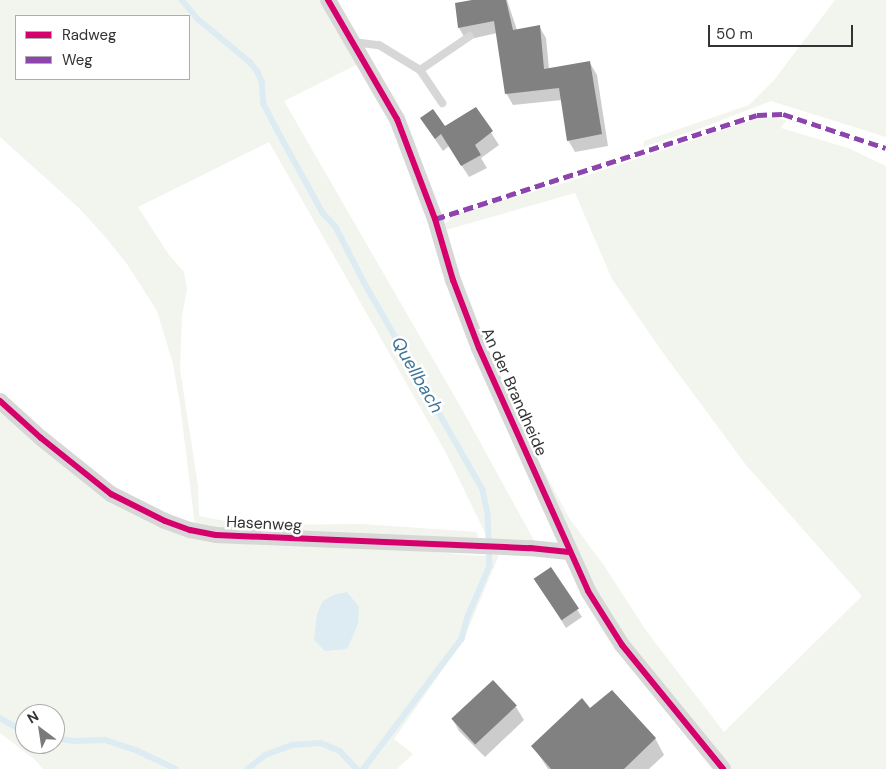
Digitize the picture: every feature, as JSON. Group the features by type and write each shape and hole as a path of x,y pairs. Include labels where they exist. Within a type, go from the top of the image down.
{"street":[{"name":"An der Brandheide","path":"328,0 396,119 412,154 435,219 453,280 478,348 588,591 622,645 723,769"},
{"name":"Hasenweg","path":"0,401 41,438 111,494 164,521 190,530 216,535 530,548 569,552"}],"lane":[{"path":"420,70 470,36"},
{"path":"353,42 379,45 420,70 442,103"}],"shaded area":[{"path":"0,0 321,0 360,63 284,101 463,411 536,544 494,551 445,451 269,142 138,207 169,255 184,272 187,289 182,316 180,369 198,486 199,516 246,525 362,524 477,532 479,544 195,526 180,404 173,364 157,311 127,264 80,209 0,137"},
{"path":"835,0 886,0 886,137 771,101 696,130 643,147 644,141 749,105 774,80"},
{"path":"773,117 786,120 781,128 848,148 886,166 886,769 730,769 614,624 586,575 481,342 468,310 443,234 444,224 461,212 571,181 759,118","holes":["575,193 612,279 661,350 746,465 862,596 724,732 647,632 605,567 569,518 534,452 472,313 451,253 446,230"]},
{"path":"0,411 169,528 479,556 499,555 464,639 394,739 413,754 397,769 43,769 27,754 65,754 65,704 15,704 15,744 0,733"},
{"path":"347,592 359,607 358,624 347,649 325,651 314,640 317,614 323,601 334,595"}],"building":[{"path":"472,0 506,0 513,30 540,25 544,69 590,61 602,134 567,141 559,88 505,94 494,21 458,28 455,3"},
{"path":"476,107 493,131 475,145 481,155 461,166 441,134 435,139 420,118 433,109 445,126"},
{"path":"551,567 579,608 562,620 534,579"},
{"path":"493,680 517,706 475,744 451,719"},
{"path":"612,690 656,738 624,769 551,769 531,746 582,698 590,708"}],"waterway":[{"name":"Quellbach","path":"182,0 198,19 250,62 258,72 262,82 264,104 273,122 323,213 336,227 364,282 483,490 488,514 490,566 468,617 462,639 364,769"},
{"path":"0,718 15,726"},
{"path":"65,740 105,740 136,750 176,769"},
{"path":"248,769 265,755 292,745 321,743 340,751 357,769"}],"marked path":[{"path":"435,219 757,115 783,114 886,148"}],"cycle path":[{"path":"328,0 397,119 435,219 453,280 479,348 588,591 622,645 723,769"},
{"path":"0,401 41,438 111,494 165,521 190,530 216,535 530,548 569,552"}]}
